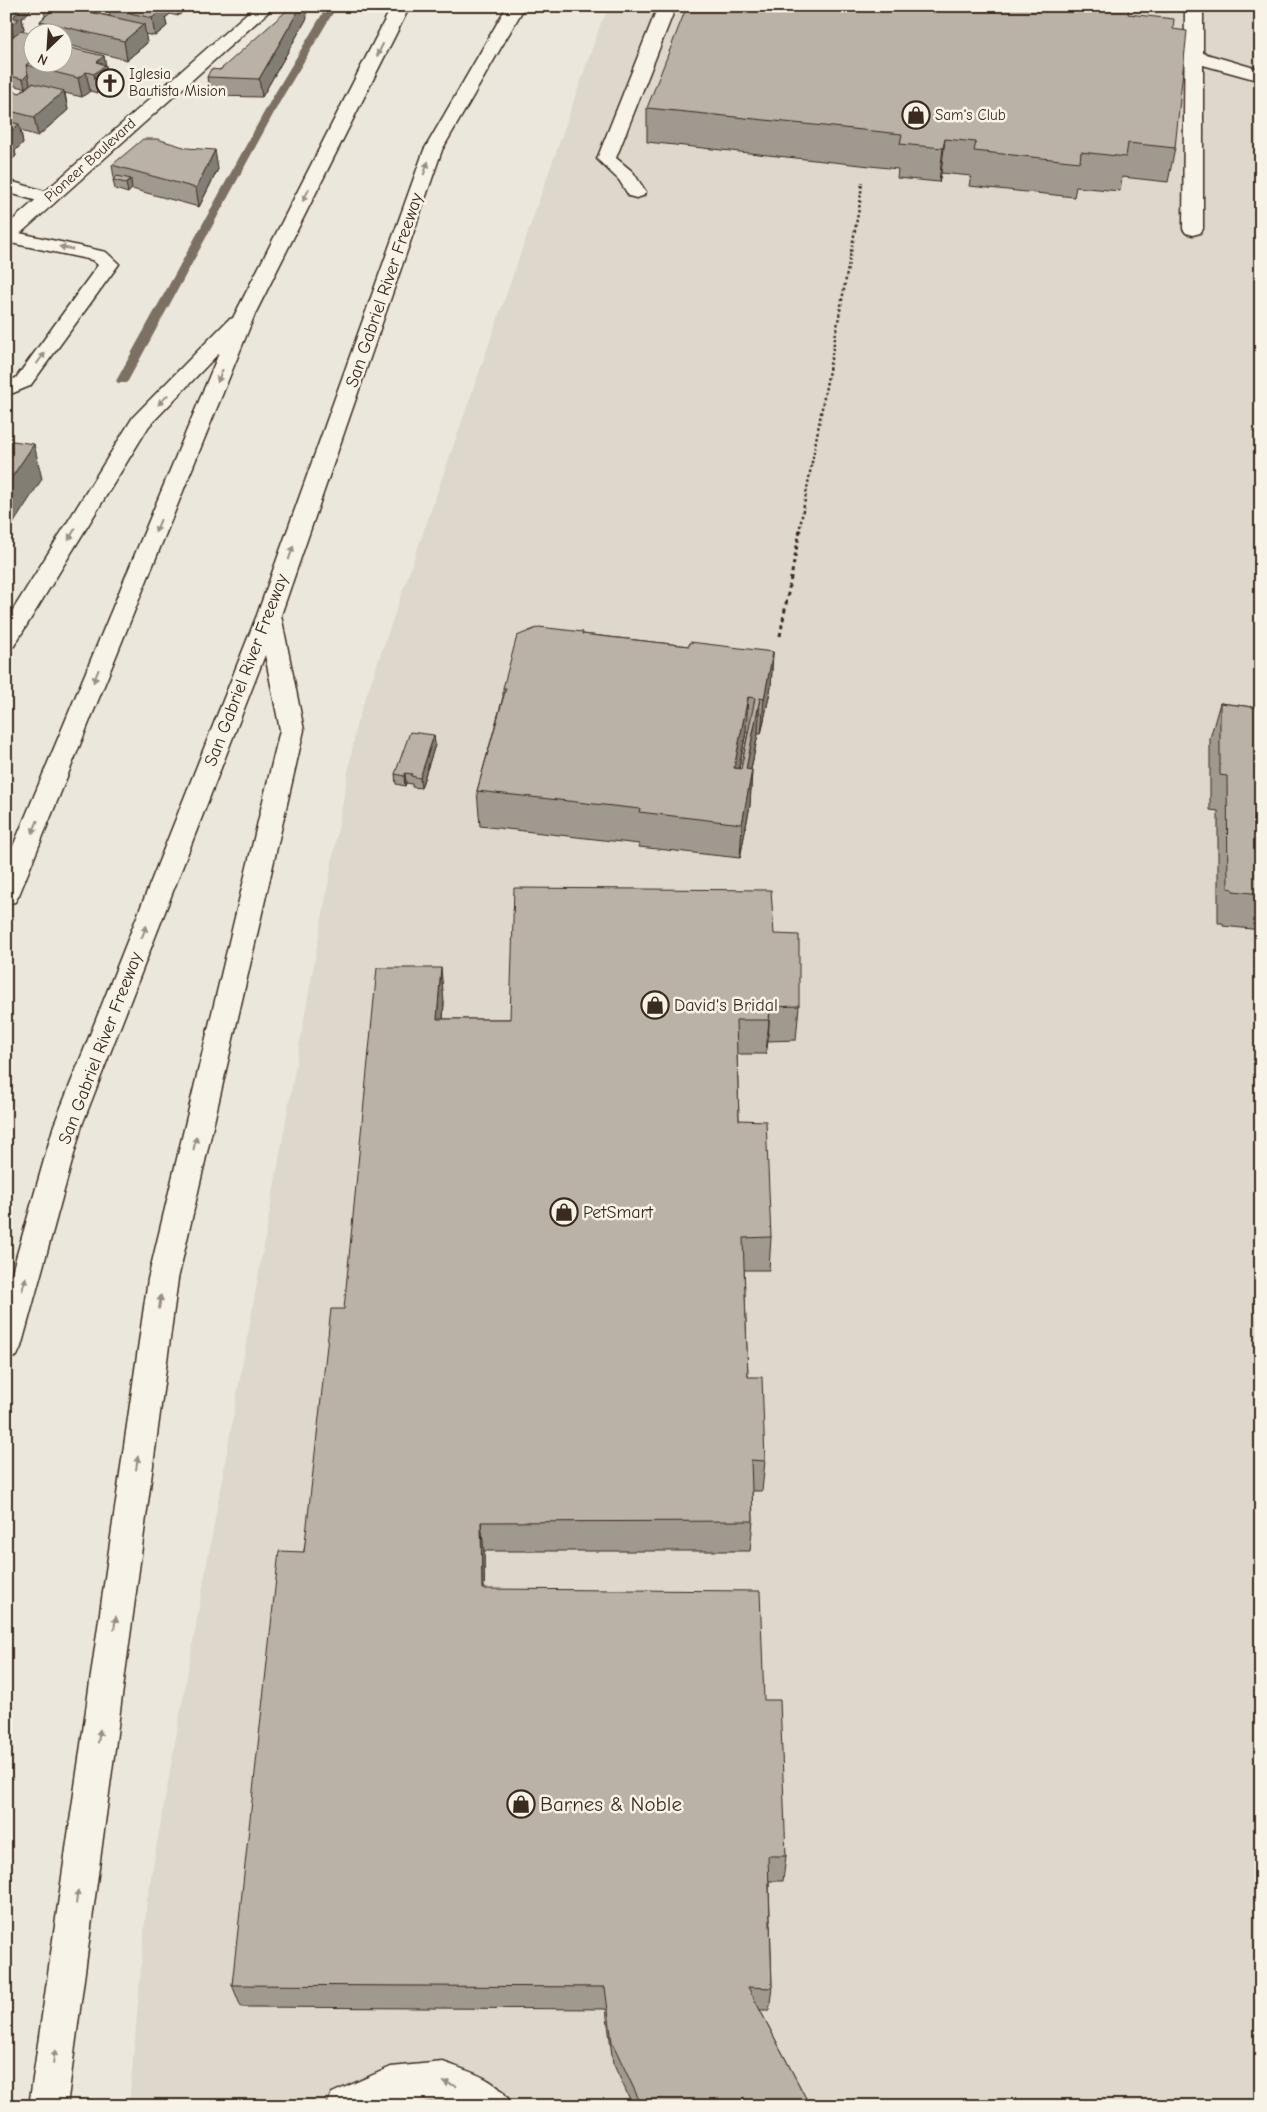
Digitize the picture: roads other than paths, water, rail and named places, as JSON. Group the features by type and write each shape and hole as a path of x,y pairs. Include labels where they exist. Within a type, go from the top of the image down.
{"main road":[{"name":"Pioneer Boulevard","path":"6,236 266,6"},
{"path":"6,896 245,314 401,6"},
{"name":"San Gabriel River Freeway","path":"6,1348 68,1125 269,615 433,150 516,6"},
{"path":"636,192 626,176 606,159 667,6"},
{"path":"1193,229 1194,6"},
{"path":"1193,56 1261,76"},
{"path":"6,186 48,198"},
{"path":"6,236 99,256 109,264 23,382 6,390"},
{"path":"6,640 141,422 245,314"},
{"path":"48,2106 163,1279 292,730 269,615"},
{"path":"345,2106 391,2086 443,2081 473,2092 493,2106"}],"waterway":[{"path":"122,381 277,98 332,6"}],"place":[{"name":"Iglesia Bautista Mision","path":"110,83"},
{"name":"Sam's Club","path":"916,115"},
{"name":"David's Bridal","path":"655,1005"},
{"name":"PetSmart","path":"564,1212"},
{"name":"Barnes & Noble","path":"521,1804"}]}
